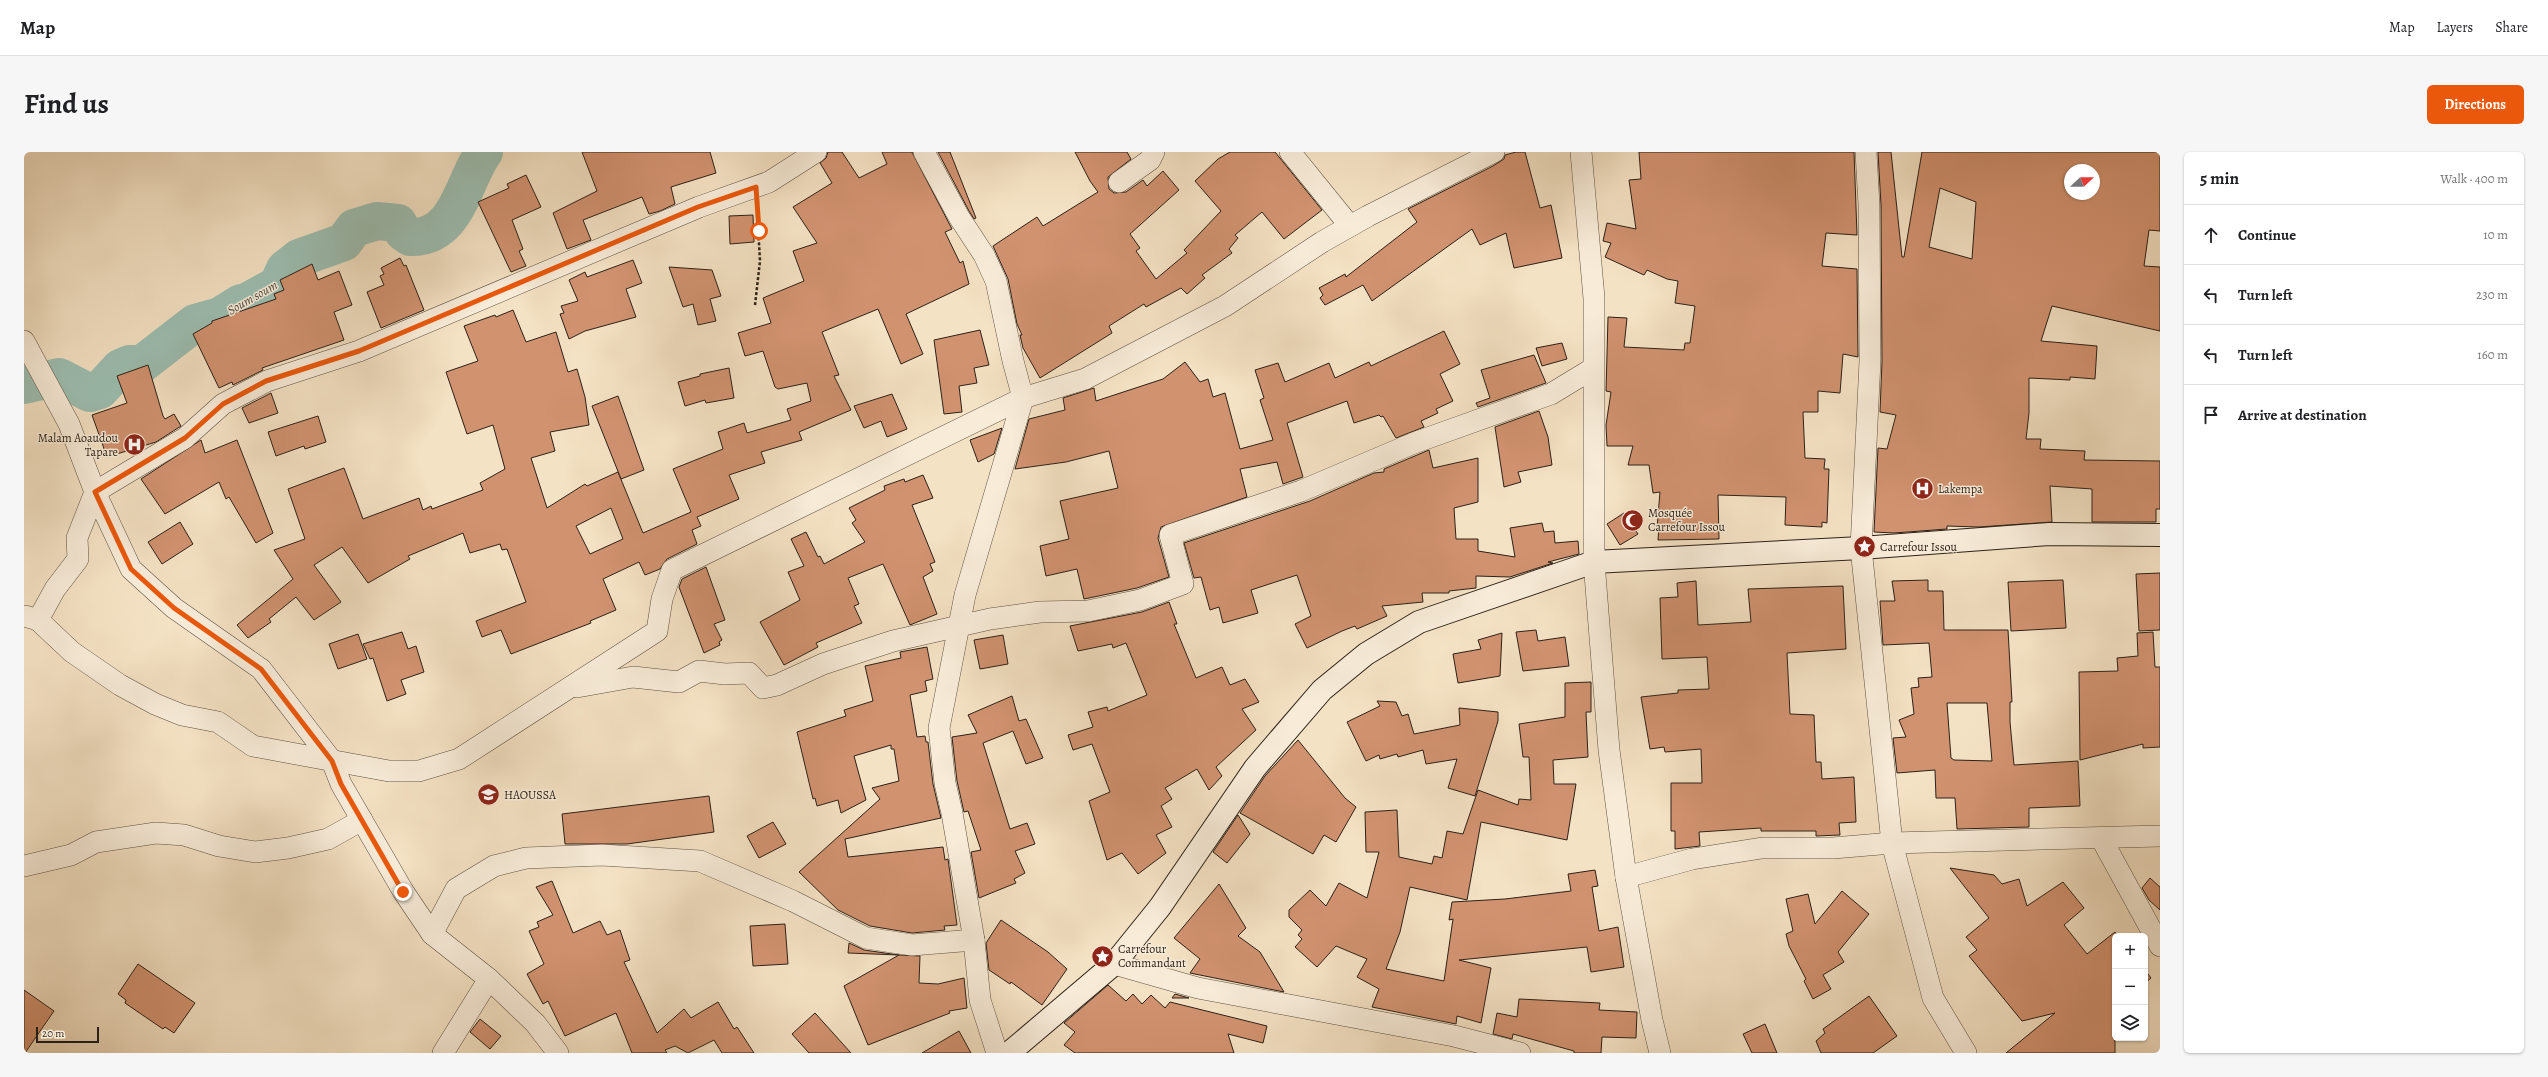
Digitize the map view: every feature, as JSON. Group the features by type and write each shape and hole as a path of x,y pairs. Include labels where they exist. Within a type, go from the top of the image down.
{"street":[{"path":"816,152 769,182 698,207 359,351 266,381 223,404 185,438 95,492 77,538 78,560 31,618 72,652 120,685 155,704 182,715 218,722 253,746 389,771 419,771 459,759 657,631 662,599 672,570 1024,398 1085,379 1204,317 1350,226 1494,152"},
{"path":"924,152 959,217 984,255 996,281 1013,361 1024,398 965,595 939,728 945,783 954,821 974,940 980,1000 997,1053"},
{"path":"1119,182 1150,160 1154,152"},
{"path":"1290,152 1350,226"},
{"path":"1581,152 1594,298 1592,369 1594,562 1609,750 1626,877 1652,1020 1660,1053"},
{"path":"1866,152 1869,205 1870,361 1861,548 1892,843 1933,998 1966,1053"},
{"path":"24,341 69,424 95,492 131,569 174,608 261,669 332,761 341,784 403,892 432,934 489,979 535,1023 558,1053"},
{"path":"566,689 633,677 679,682 699,671 725,674 749,673 763,688 777,685 823,664 893,641 990,619 1040,612 1088,611 1140,600 1183,584 1170,535 1301,491 1414,442 1551,394 1592,369"},
{"path":"1009,1053 1114,964 1160,907 1255,768 1322,690 1366,654 1420,622 1594,562 1861,548 2049,534 2160,535"},
{"path":"24,866 71,855 96,842 156,833 184,835 219,846 255,852 288,848 328,839 362,820"},
{"path":"1626,877 1692,859 1762,848 1833,848 1892,843 2160,836"},
{"path":"2101,838 2160,946"},
{"path":"432,934 456,889 494,866 526,858 602,855 700,861 793,901 866,938 912,945 974,940"},
{"path":"1114,964 1198,988 1454,1036 1520,1053"},
{"path":"443,1053 489,979"}],"path":[{"path":"755,305 760,261 756,187"}],"building":[{"path":"582,152 710,152 716,173 671,187 675,204 660,211 649,214 642,197 583,220 591,240 567,249 553,213 597,191"},
{"path":"828,152 842,152 859,178 887,164 882,152 912,152 952,229 945,232 960,263 963,261 969,284 906,314 923,354 901,364 878,309 822,332 839,375 834,376 851,410 799,432 802,440 761,452 765,463 729,475 739,499 697,517 701,526 692,530 697,544 667,559 660,569 645,575 639,562 603,579 616,610 590,621 591,623 511,654 501,630 482,637 476,621 526,602 507,549 502,550 500,544 470,553 463,533 408,556 410,559 368,583 342,547 314,565 341,602 314,620 296,597 269,619 271,622 248,638 237,625 293,579 274,550 305,539 288,489 344,468 363,519 419,498 423,510 431,506 432,509 483,490 480,483 505,469 493,425 467,434 446,372 478,361 464,326 495,315 496,317 513,310 526,342 556,332 568,372 577,369 585,397 589,425 550,432 555,451 531,458 547,508 585,484 587,486 618,472 643,533 691,512 673,469 723,449 718,432 744,423 747,433 791,420 787,409 811,401 807,383 778,389 775,387 763,351 745,356 738,333 771,323 763,298 804,281 793,251 817,243 793,207 832,183 820,163 826,158","holes":["611,508 623,539 590,554 576,526"]},
{"path":"938,152 950,152 976,218 974,219 969,211"},
{"path":"1075,152 1127,152 1131,159 1108,177 1109,189 1114,193 1126,192 1143,180 1147,186 1163,171 1179,190 1130,234 1140,248 1136,251 1156,279 1187,253 1184,250 1221,211 1195,181 1218,159 1230,152 1275,152 1322,210 1284,239 1262,212 1235,235 1238,238 1229,249 1232,253 1202,275 1205,278 1187,294 1181,288 1146,307 1144,304 1109,326 1112,333 1040,378 1023,348 1020,335 1022,335 1017,324 1008,279 993,246 1037,217 1043,226 1098,192 1090,181"},
{"path":"1516,152 1525,152 1540,208 1551,205 1562,258 1514,268 1506,233 1480,245 1472,229 1372,301 1363,285 1325,305 1320,298 1323,295 1319,288 1345,274 1346,277 1417,222 1408,209 1493,166 1504,159 1505,155"},
{"path":"1639,152 1854,152 1857,235 1826,233 1822,266 1857,269 1858,357 1843,354 1840,393 1818,391 1818,412 1803,412 1805,458 1825,459 1824,469 1829,469 1827,523 1822,522 1822,527 1785,525 1786,497 1718,495 1719,539 1658,540 1659,526 1657,528 1660,492 1653,493 1649,465 1628,465 1633,446 1607,446 1606,425 1611,392 1606,391 1608,317 1627,318 1624,347 1684,350 1685,343 1690,343 1695,306 1675,303 1678,281 1667,279 1647,270 1644,275 1605,257 1611,243 1603,241 1607,223 1636,229 1629,180 1641,179"},
{"path":"1878,152 1891,152 1902,257 1904,257 1922,152 2160,152 2160,231 2149,230 2144,266 2160,267 2160,331 2052,306 2041,341 2097,346 2095,379 2070,377 2070,380 2029,378 2029,413 2026,439 2041,439 2040,449 2085,451 2084,460 2160,461 2160,509 2156,509 2156,522 2092,522 2092,489 2050,486 2052,522 1979,527 1947,526 1947,529 1894,533 1874,532 1878,448 1887,449 1896,415 1880,412 1882,361 1881,205","holes":["1940,188 1976,202 1972,259 1929,247"]},
{"path":"526,175 541,207 512,220 523,249 519,251 526,266 511,272 478,202 509,188 507,184"},
{"path":"753,215 754,242 730,244 729,216"},
{"path":"400,258 404,266 406,265 424,310 381,328 367,292 384,285 380,276 384,274 381,268"},
{"path":"633,260 642,283 626,289 636,317 585,331 569,339 560,314 564,313 561,306 578,301 569,280 585,272 587,277"},
{"path":"312,264 318,280 339,271 352,305 334,312 344,340 262,368 263,370 233,385 232,382 219,388 193,334 212,323 212,321 276,299 274,294 284,290 280,280"},
{"path":"669,267 712,270 721,296 710,299 716,321 698,325 693,304 683,307"},
{"path":"980,330 989,365 974,368 977,383 959,386 962,412 944,414 934,340"},
{"path":"1444,331 1460,364 1440,374 1453,401 1436,409 1438,413 1421,421 1424,427 1396,438 1383,416 1381,417 1379,415 1354,423 1347,401 1287,423 1303,477 1283,484 1277,462 1240,469 1247,497 1161,527 1158,538 1169,577 1137,588 1084,599 1077,569 1046,576 1040,546 1069,539 1060,501 1118,488 1109,451 1066,462 1015,469 1029,419 1065,410 1063,398 1094,388 1096,401 1163,379 1185,362 1200,382 1208,379 1213,397 1225,393 1240,449 1273,440 1260,400 1264,398 1255,370 1278,363 1285,382 1329,363 1335,378 1369,362 1371,366"},
{"path":"1562,343 1567,359 1542,366 1536,348"},
{"path":"1534,355 1546,383 1478,407 1476,403 1490,398 1481,370"},
{"path":"148,365 163,416 165,419 174,414 181,426 156,442 107,457 92,415 127,403 117,376"},
{"path":"729,368 734,398 706,403 705,400 685,406 678,382 700,376 700,374"},
{"path":"271,393 278,413 249,423 242,408"},
{"path":"892,394 907,429 887,437 881,421 864,428 854,406"},
{"path":"618,396 644,470 621,479 592,406"},
{"path":"1539,411 1548,437 1552,465 1518,472 1521,482 1504,487 1495,427"},
{"path":"318,416 326,442 305,449 304,446 276,456 268,432"},
{"path":"1002,428 994,454 978,462 970,440"},
{"path":"201,440 205,453 237,440 273,533 256,543 229,497 226,499 219,482 165,514 141,479"},
{"path":"1429,450 1433,468 1478,458 1478,502 1454,508 1456,539 1478,539 1478,551 1515,557 1510,528 1542,523 1544,532 1554,531 1555,543 1578,541 1579,554 1548,562 1553,563 1510,577 1476,576 1476,588 1449,591 1449,593 1422,593 1423,602 1382,606 1387,616 1357,629 1355,626 1342,631 1307,648 1295,624 1311,616 1297,575 1251,590 1258,613 1223,623 1219,607 1210,610 1201,577 1194,578 1184,543 1310,501 1374,473 1384,472 1384,469"},
{"path":"923,475 933,498 912,505 935,562 930,564 933,571 923,577 937,614 910,625 883,564 848,578 859,604 854,606 862,623 816,643 818,647 784,665 760,622 800,600 788,572 804,566 791,539 806,532 818,557 820,556 824,564 865,542 852,523 856,520 849,508 885,490 884,486 904,479 905,482"},
{"path":"1624,513 1638,534 1620,545 1607,524"},
{"path":"180,522 193,544 162,564 148,542"},
{"path":"706,567 725,620 714,624 722,640 719,642 720,645 704,653 679,587 682,579"},
{"path":"2160,573 2160,630 2139,631 2136,574"},
{"path":"1928,580 1928,591 1943,591 1944,630 2008,630 2012,702 2010,702 2010,722 2014,765 2078,761 2080,806 2029,808 2029,827 1957,829 1955,798 1936,798 1935,770 1897,773 1893,738 1906,737 1899,720 1914,714 1911,688 1919,687 1918,678 1932,677 1929,643 1883,645 1880,601 1895,601 1892,581","holes":["1947,703 1987,703 1992,761 1954,760 1951,758"]},
{"path":"2063,580 2066,628 2011,631 2008,582"},
{"path":"1696,581 1698,625 1751,622 1748,589 1843,586 1846,649 1787,653 1790,714 1814,715 1816,762 1821,762 1822,779 1854,777 1856,822 1839,823 1840,835 1816,836 1816,831 1761,831 1761,828 1699,832 1700,846 1675,849 1675,831 1671,831 1671,783 1702,783 1701,749 1665,752 1664,747 1650,749 1641,697 1678,693 1678,690 1709,689 1707,657 1662,659 1660,598 1678,597 1677,583"},
{"path":"1169,602 1177,624 1174,624 1196,678 1222,667 1230,685 1245,679 1259,702 1242,709 1256,730 1216,767 1222,776 1209,790 1197,769 1165,788 1172,799 1161,806 1172,827 1156,835 1166,853 1138,874 1122,853 1107,860 1089,801 1110,792 1092,744 1073,750 1068,735 1093,727 1088,712 1107,707 1108,711 1147,695 1126,643 1113,648 1112,644 1078,651 1070,626 1142,612"},
{"path":"1536,630 1538,641 1565,637 1569,666 1523,671 1516,632"},
{"path":"402,632 408,649 416,646 424,672 401,680 406,694 387,701 373,658 370,659 363,644"},
{"path":"2153,632 2155,667 2160,667 2160,747 2143,748 2143,744 2080,760 2079,672 2118,671 2117,658 2138,656 2137,633"},
{"path":"1502,633 1500,676 1458,683 1453,654 1481,649 1478,640"},
{"path":"358,634 367,659 338,669 329,644"},
{"path":"1003,635 1008,664 980,669 974,640"},
{"path":"927,647 933,679 925,681 927,691 910,695 917,737 925,736 926,742 928,742 933,784 941,818 845,839 848,857 943,847 945,860 948,859 957,925 944,926 945,930 912,933 870,926 838,910 799,872 880,799 872,788 899,781 894,749 891,749 891,745 854,756 866,800 841,813 838,800 817,806 815,798 813,799 797,732 846,716 844,710 873,701 865,666 901,658 900,652"},
{"path":"1591,682 1591,712 1586,712 1588,757 1553,760 1554,784 1576,784 1567,840 1481,822 1467,900 1410,887 1400,932 1386,969 1444,981 1453,919 1449,920 1452,902 1505,899 1571,891 1568,874 1595,870 1598,886 1592,887 1599,931 1618,927 1624,967 1591,972 1587,947 1459,960 1491,968 1481,1023 1457,1016 1456,1024 1372,1007 1379,989 1357,977 1367,959 1336,946 1317,967 1295,947 1302,939 1298,935 1302,930 1289,917 1289,910 1310,890 1326,906 1339,883 1367,898 1379,852 1366,852 1365,812 1397,810 1399,857 1432,864 1434,856 1442,858 1447,831 1463,834 1478,790 1518,805 1519,799 1531,800 1529,757 1523,757 1519,724 1565,717 1565,683"},
{"path":"1012,696 1019,721 1026,719 1043,758 1026,764 1013,731 983,743 1010,829 1027,823 1035,844 1015,851 1025,873 1014,879 1016,883 979,898 971,852 981,850 968,811 964,812 957,781 952,737 977,733 968,715"},
{"path":"1377,701 1396,702 1402,716 1408,714 1414,734 1460,725 1459,708 1498,712 1498,721 1475,796 1448,788 1457,759 1426,764 1423,750 1398,757 1397,754 1380,759 1379,755 1366,761 1347,722 1380,706"},
{"path":"1298,740 1345,798 1356,807 1336,842 1324,835 1313,854 1240,813 1265,776"},
{"path":"709,796 714,832 627,844 565,844 562,814"},
{"path":"1238,815 1250,834 1227,863 1213,852"},
{"path":"773,822 786,844 759,858 747,836"},
{"path":"1950,868 1994,875 2002,884 2019,879 2027,906 2063,882 2084,908 2064,925 2087,954 2112,934 2112,1041 2115,1041 2115,1053 2006,1053 2055,1013 2022,1021 1969,956 1977,950 1966,937 1989,918"},
{"path":"2150,878 2160,887 2160,910 2149,900 2142,888"},
{"path":"552,881 573,933 600,921 607,935 620,930 630,960 624,962 657,1033 684,1009 691,1018 718,1002 734,1029 737,1027 754,1053 722,1053 714,1040 688,1053 675,1046 665,1050 667,1053 632,1053 616,1013 565,1036 548,1001 543,1004 527,974 544,964 529,931 539,927 537,922 553,915 536,887"},
{"path":"1219,884 1246,928 1238,936 1260,952 1284,992 1190,973 1200,959 1174,938"},
{"path":"1842,891 1869,914 1838,952 1844,962 1823,975 1831,989 1813,999 1804,981 1806,979 1789,946 1786,934 1793,931 1786,899 1808,894 1815,924"},
{"path":"1001,920 1048,952 1067,969 1042,1005 1011,982 1010,984 989,970 986,943"},
{"path":"785,924 788,964 753,966 750,926"},
{"path":"849,943 864,950 899,955 848,953"},
{"path":"899,955 920,956 919,983 938,984 964,978 967,1008 949,1011 950,1013 868,1045 844,986"},
{"path":"138,964 195,1003 174,1033 165,1027 163,1029 125,1003 126,1000 118,994"},
{"path":"1108,985 1126,1001 1133,994 1142,1004 1151,995 1165,1008 1170,1002 1267,1026 1263,1043 1228,1034 1234,1053 1075,1053 1064,1045 1075,1032 1064,1023"},
{"path":"24,990 54,1011 25,1053 24,1053"},
{"path":"1175,994 1189,998 1172,998"},
{"path":"1869,996 1897,1036 1873,1053 1821,1053 1816,1041 1825,1033 1823,1029"},
{"path":"1519,999 1600,1003 1599,1010 1637,1012 1636,1038 1602,1037 1601,1053 1574,1053 1574,1051 1513,1034 1512,1039 1493,1034 1497,1013 1517,1017"},
{"path":"815,1013 851,1053 809,1053 792,1034"},
{"path":"480,1019 501,1036 490,1049 470,1032"},
{"path":"1765,1024 1777,1053 1752,1053 1743,1034"},
{"path":"959,1031 971,1053 922,1053"}],"waterway":[{"name":"Soum soum","path":"24,385 59,377 90,393 100,390 120,368 129,364 142,364 195,323 220,316 241,303 241,305 276,286 285,269 299,258 344,242 354,228 377,221 398,223 403,232 410,237 426,235 439,228 449,218 457,206 484,152"}],"place":[{"name":"Malam Aoaudou Tapare","path":"134,445"},
{"name":"Lakempa","path":"1922,489"},
{"name":"Mosquée Carrefour Issou","path":"1633,520"},
{"name":"Carrefour Issou","path":"1864,547"},
{"name":"HAOUSSA","path":"489,795"},
{"name":"Carrefour Commandant","path":"1103,956"}],"route":[{"path":"403,892 341,784 332,761 261,669 174,608 131,569 95,492 185,438 223,404 266,381 359,351 437,316 698,207 756,187 759,231"}]}
